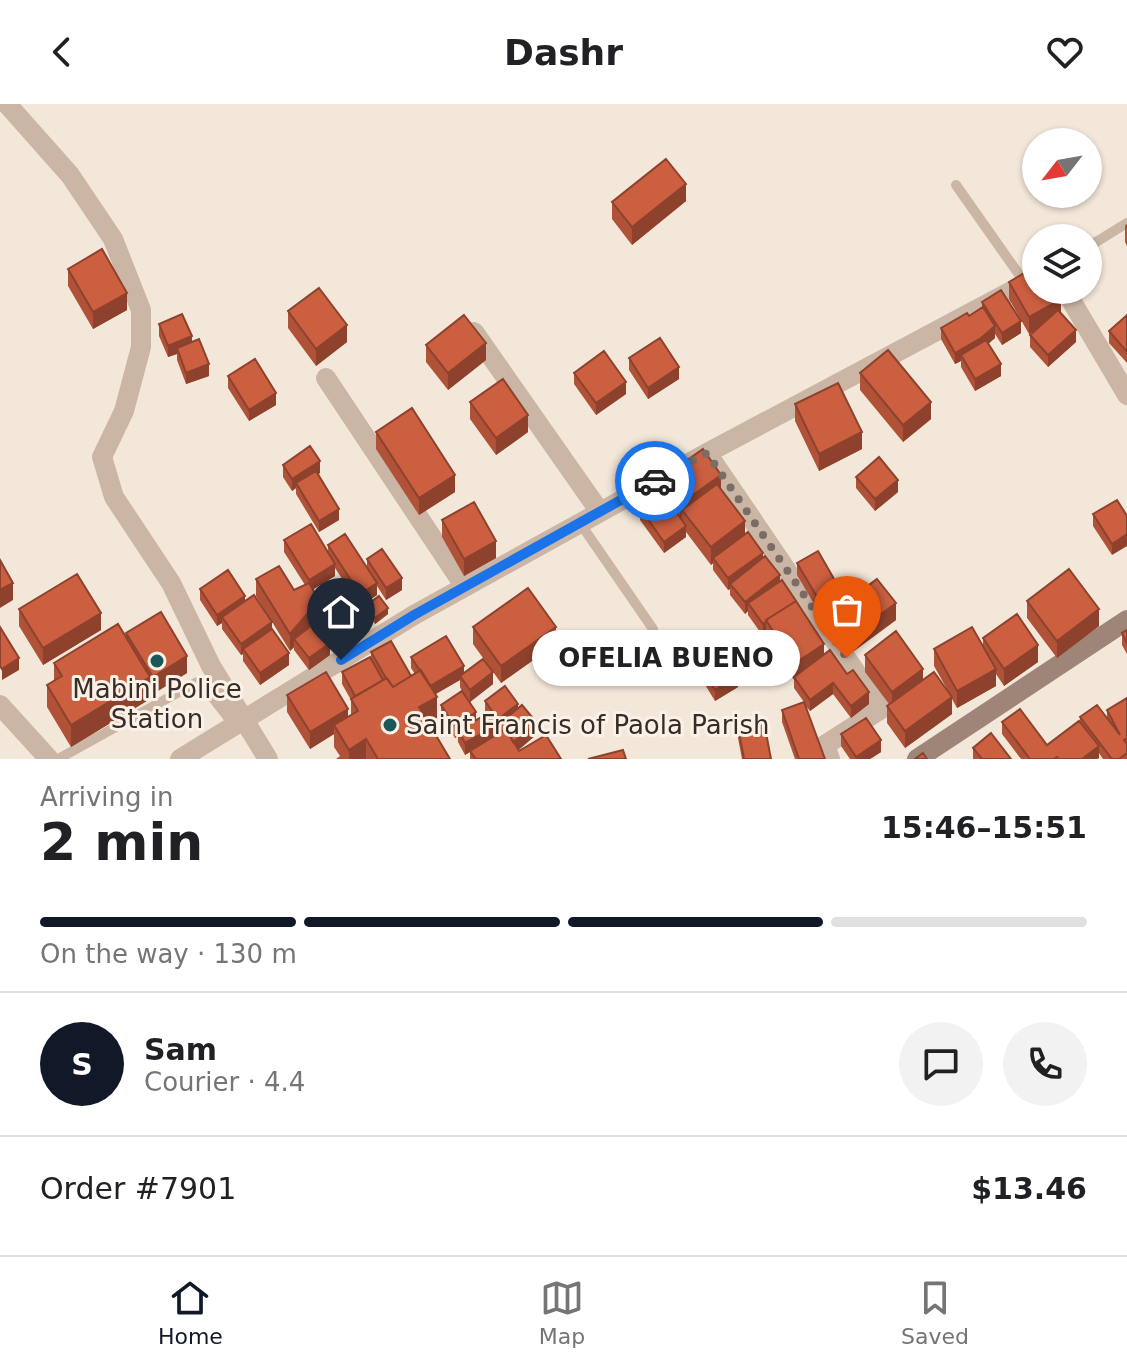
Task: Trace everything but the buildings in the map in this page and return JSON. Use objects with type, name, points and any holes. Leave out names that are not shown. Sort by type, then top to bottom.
[{"type":"main road","points":[[920,758],[1127,620]]},
{"type":"street","points":[[7,104],[70,175],[113,239],[141,310],[141,347],[124,411],[102,457],[114,497],[171,583],[239,723],[268,759]]},
{"type":"street","points":[[180,759],[414,615],[707,453],[1022,285]]},
{"type":"street","points":[[1073,304],[1127,395]]},
{"type":"street","points":[[474,332],[600,512]]},
{"type":"street","points":[[326,378],[465,587]]},
{"type":"street","points":[[707,453],[881,709],[825,745],[830,759]]},
{"type":"street","points":[[0,705],[49,759]]},
{"type":"lane","points":[[956,185],[1022,269]]},
{"type":"lane","points":[[1102,238],[1127,223]]},
{"type":"lane","points":[[580,523],[653,629]]},
{"type":"lane","points":[[58,759],[197,682],[239,723]]},
{"type":"way so far","points":[[655,481],[707,453],[847,658]]},
{"type":"place","name":"OFELIA BUENO","points":[[847,658]]},
{"type":"place","name":"Mabini Police Station","points":[[157,661]]},
{"type":"place","name":"Saint Francis of Paola Parish","points":[[390,725]]},
{"type":"route","points":[[341,660],[414,615],[655,481]]}]
